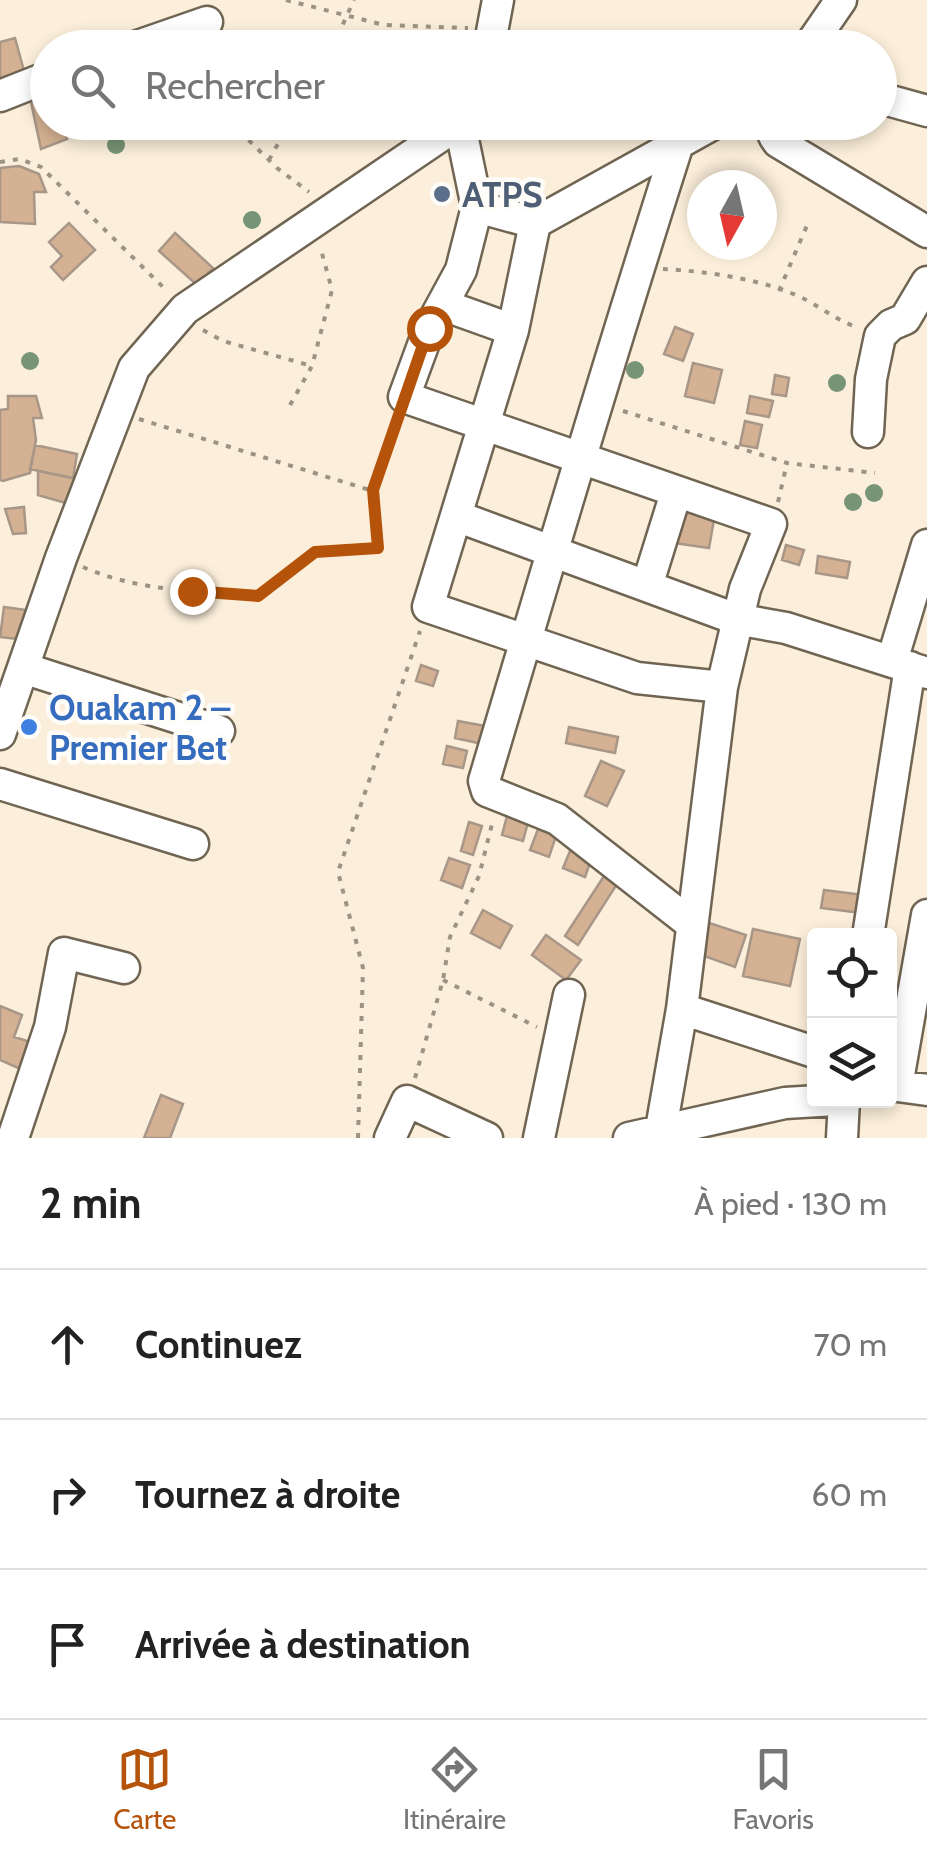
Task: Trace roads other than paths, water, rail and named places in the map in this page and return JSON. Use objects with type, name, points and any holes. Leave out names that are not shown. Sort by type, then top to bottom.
[{"type":"street","points":[[820,30],[841,0]]},
{"type":"street","points":[[183,30],[206,22]]},
{"type":"street","points":[[0,96],[30,84]]},
{"type":"street","points":[[897,103],[927,111]]},
{"type":"street","points":[[0,734],[61,558],[134,368],[185,309],[436,140]]},
{"type":"street","points":[[463,140],[478,208],[460,270],[429,328],[404,397],[771,524],[736,619],[722,687],[682,1010],[661,1129]]},
{"type":"street","points":[[478,208],[535,222],[686,140]]},
{"type":"street","points":[[777,140],[927,232]]},
{"type":"street","points":[[676,146],[484,781],[487,790],[557,819],[690,924]]},
{"type":"street","points":[[535,222],[513,330],[428,607],[636,678],[722,687]]},
{"type":"street","points":[[868,432],[871,379],[927,282]]},
{"type":"street","points":[[443,305],[513,330]]},
{"type":"street","points":[[647,586],[676,493]]},
{"type":"street","points":[[456,516],[736,619],[786,628],[910,667]]},
{"type":"street","points":[[869,928],[927,546]]},
{"type":"street","points":[[23,668],[219,731]]},
{"type":"street","points":[[0,784],[193,844]]},
{"type":"street","points":[[904,1087],[927,915]]},
{"type":"street","points":[[13,1138],[50,1027],[64,953],[124,968]]},
{"type":"street","points":[[539,1138],[562,1040],[568,995]]},
{"type":"street","points":[[682,1010],[807,1050]]},
{"type":"street","points":[[390,1138],[407,1101],[487,1138]]},
{"type":"street","points":[[630,1138],[661,1129],[710,1128],[785,1103],[807,1102]]},
{"type":"street","points":[[842,1138],[844,1108]]},
{"type":"place","name":"ATPS","points":[[442,194]]},
{"type":"place","name":"Ouakam 2 – Premier Bet","points":[[29,727]]}]
